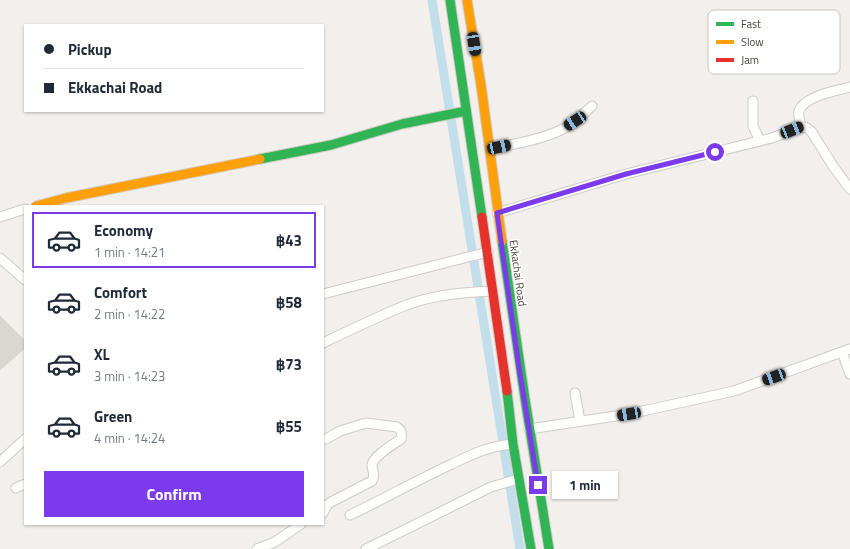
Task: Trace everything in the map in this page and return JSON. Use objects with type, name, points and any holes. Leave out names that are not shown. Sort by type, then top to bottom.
[{"type":"main road","points":[[450,0],[462,111],[488,252],[492,291],[503,357],[513,444],[531,549]]},
{"type":"main road","name":"Ekkachai Road","points":[[467,0],[481,85],[497,213],[529,429],[549,549]]},
{"type":"main road","points":[[40,205],[66,198],[331,145],[402,124],[462,111]]},
{"type":"street","points":[[801,127],[798,112],[802,104],[818,97],[850,87]]},
{"type":"street","points":[[753,101],[753,126],[760,141]]},
{"type":"street","points":[[490,149],[548,135],[563,129],[592,106]]},
{"type":"street","points":[[497,213],[626,174],[772,138],[801,127],[807,128],[811,131],[833,166],[850,189]]},
{"type":"street","points":[[0,217],[24,209]]},
{"type":"street","points":[[324,294],[488,252]]},
{"type":"street","points":[[0,258],[24,279]]},
{"type":"street","points":[[324,343],[405,306],[421,301],[470,292],[492,291]]},
{"type":"street","points":[[529,429],[629,414],[734,391],[846,351],[850,374]]},
{"type":"street","points":[[575,393],[580,421]]},
{"type":"street","points":[[324,511],[327,505],[331,502],[372,481],[374,475],[372,466],[375,459],[402,439],[402,435],[401,429],[397,427],[366,423],[340,431],[326,439]]},
{"type":"street","points":[[0,462],[24,440]]},
{"type":"street","points":[[350,516],[423,477],[485,449],[513,444]]},
{"type":"street","points":[[366,549],[491,487],[518,478]]},
{"type":"street","points":[[16,488],[24,484]]},
{"type":"street","points":[[257,549],[275,542],[300,525]]},
{"type":"building","points":[[0,316],[24,340],[24,349],[0,370]]},
{"type":"waterway","points":[[432,0],[520,549]]},
{"type":"traffic: fast","points":[[450,0],[482,217]]},
{"type":"traffic: fast","points":[[260,159],[331,145],[402,124],[466,111]]},
{"type":"traffic: fast","points":[[502,241],[549,549]]},
{"type":"traffic: fast","points":[[507,391],[513,444],[531,549]]},
{"type":"traffic: slow","points":[[467,0],[481,85],[502,241]]},
{"type":"traffic: slow","points":[[40,205],[66,198],[260,159]]},
{"type":"traffic: jam","points":[[482,217],[507,391]]},
{"type":"route","points":[[538,485],[497,213],[626,174],[715,152]]}]
